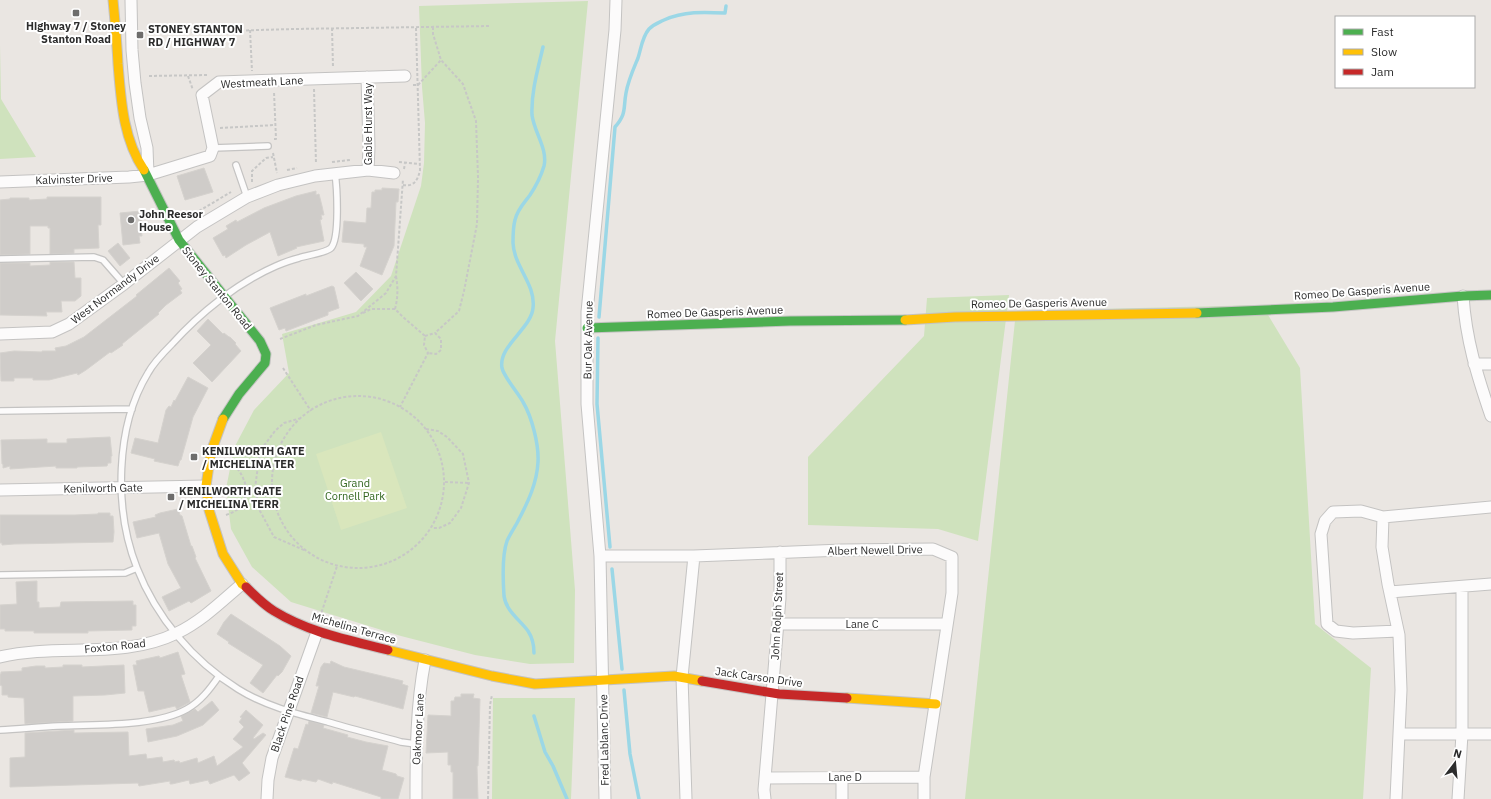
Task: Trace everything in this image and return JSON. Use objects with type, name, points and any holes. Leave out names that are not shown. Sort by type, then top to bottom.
[{"type":"street","name":"Stoney Stanton Road","points":[[113,0],[120,90],[125,122],[133,150],[148,175],[179,240],[260,341],[266,351],[266,356]]},
{"type":"street","name":"Stoney Stanton Road","points":[[130,0],[133,69],[140,118],[147,148],[148,175]]},
{"type":"street","name":"Bur Oak Avenue","points":[[603,680],[600,556],[587,404],[587,312],[614,37],[616,0]]},
{"type":"street","name":"Westmeath Lane","points":[[213,148],[202,95],[218,82],[367,77],[408,80]]},
{"type":"street","name":"Gable Hurst Way","points":[[367,77],[369,147],[368,170]]},
{"type":"street","points":[[148,175],[210,156],[213,148]]},
{"type":"street","name":"West Normandy Drive","points":[[0,334],[52,332],[69,324],[124,284],[179,240],[247,196],[278,185],[315,176],[368,170],[394,173]]},
{"type":"street","name":"Kalvinster Drive","points":[[0,182],[148,175]]},
{"type":"street","name":"Romeo De Gasperis Avenue","points":[[587,328],[790,321],[1221,313],[1333,307],[1491,295]]},
{"type":"street","points":[[1462,296],[1465,321],[1474,364],[1491,416]]},
{"type":"street","name":"Michelina Terrace","points":[[266,356],[266,362],[263,367],[239,394],[223,419],[211,452],[206,486],[211,521],[223,554],[242,584],[253,595],[274,611],[317,632],[424,660],[492,676],[535,684],[603,680]]},
{"type":"street","points":[[1474,364],[1491,364]]},
{"type":"street","name":"Kenilworth Gate","points":[[0,490],[206,486]]},
{"type":"street","points":[[1398,631],[1353,633],[1336,631],[1327,624],[1321,534],[1325,521],[1333,512],[1361,511],[1383,517],[1491,507]]},
{"type":"street","points":[[1383,517],[1382,547],[1398,631],[1401,690],[1396,799]]},
{"type":"street","name":"Albert Newell Drive","points":[[600,556],[694,556],[842,550],[933,550],[952,557],[952,593],[924,777],[924,799]]},
{"type":"street","name":"John Rolph Street","points":[[765,799],[765,778],[780,598],[780,552]]},
{"type":"street","points":[[686,799],[682,677],[694,556]]},
{"type":"street","name":"Foxton Road","points":[[0,657],[18,653],[143,645],[176,634],[210,612],[242,584]]},
{"type":"street","points":[[1390,592],[1491,584]]},
{"type":"street","points":[[1458,799],[1462,734],[1462,587]]},
{"type":"street","name":"Lane C","points":[[778,624],[947,624]]},
{"type":"street","name":"Black Pine Road","points":[[267,799],[270,768],[288,711],[317,632]]},
{"type":"street","name":"Foxton Road","points":[[0,649],[18,653]]},
{"type":"street","name":"Oakmoor Lane","points":[[416,799],[416,744],[424,660]]},
{"type":"street","name":"Jack Carson Drive","points":[[603,680],[674,676],[772,693],[936,704]]},
{"type":"street","name":"Fred Lablanc Drive","points":[[603,680],[605,799]]},
{"type":"street","points":[[1399,734],[1491,734]]},
{"type":"street","name":"Lane D","points":[[765,778],[924,777]]},
{"type":"street","points":[[842,778],[842,799]]},
{"type":"lane","points":[[213,148],[271,146]]},
{"type":"lane","points":[[236,164],[247,196]]},
{"type":"lane","points":[[335,173],[337,197],[335,239],[332,248],[274,267],[242,285],[225,297],[195,321],[171,344],[155,363],[142,384],[132,409],[123,451],[122,488],[124,521],[136,568],[154,603],[166,622],[195,656],[219,676],[239,690],[288,711],[401,742],[416,744]]},
{"type":"lane","points":[[0,259],[94,257],[103,260],[124,284]]},
{"type":"lane","points":[[0,411],[132,409]]},
{"type":"lane","points":[[0,575],[125,573],[136,568]]},
{"type":"lane","points":[[0,730],[143,722],[168,716],[186,710],[195,704],[208,692],[219,676]]},
{"type":"path","points":[[147,29],[156,33],[332,28],[491,26]]},
{"type":"path","points":[[425,336],[435,333],[459,311],[477,224],[478,176],[476,121],[463,84],[441,60],[433,27]]},
{"type":"path","points":[[332,28],[334,72]]},
{"type":"path","points":[[395,309],[397,302],[396,276],[403,185],[413,184],[417,180],[420,170],[416,28]]},
{"type":"path","points":[[250,30],[252,74]]},
{"type":"path","points":[[418,85],[441,60]]},
{"type":"path","points":[[149,76],[211,75]]},
{"type":"path","points":[[188,76],[193,92]]},
{"type":"path","points":[[408,80],[418,85]]},
{"type":"path","points":[[271,146],[273,139],[276,139],[274,86]]},
{"type":"path","points":[[314,86],[316,164]]},
{"type":"path","points":[[217,128],[275,126]]},
{"type":"path","points":[[273,151],[277,173]]},
{"type":"path","points":[[252,182],[252,171],[266,158],[273,157]]},
{"type":"path","points":[[358,316],[386,293],[396,276]]},
{"type":"path","points":[[280,339],[316,325],[358,316],[371,309],[395,309],[425,336]]},
{"type":"path","points":[[428,353],[436,354],[441,350],[441,339],[435,333]]},
{"type":"path","points":[[425,336],[424,345],[428,353]]},
{"type":"path","points":[[400,407],[428,353]]},
{"type":"path","points":[[283,368],[311,411]]},
{"type":"path","points":[[302,418],[284,423],[275,431],[260,451],[255,488],[260,511],[274,536],[322,560],[337,566],[364,568],[391,562],[414,548],[432,528],[442,505],[445,482],[440,454],[426,430],[414,417],[400,407],[378,399],[355,397],[332,401],[311,411],[289,432],[279,448],[274,467],[272,486],[278,512],[290,535],[309,553]]},
{"type":"path","points":[[426,430],[438,431],[443,434],[462,454],[469,483],[461,508],[450,523],[439,528],[432,528]]},
{"type":"path","points":[[225,460],[236,466],[242,475],[247,489],[243,504],[237,511],[226,515]]},
{"type":"path","points":[[445,482],[469,483]]},
{"type":"path","points":[[247,489],[272,486]]},
{"type":"path","points":[[320,616],[337,566]]},
{"type":"path","points":[[488,799],[490,705],[492,695]]},
{"type":"green space","name":"Grand Cornell Park","points":[[588,1],[555,341],[575,590],[574,663],[530,664],[475,655],[401,636],[291,602],[252,567],[231,529],[226,489],[234,448],[254,410],[289,373],[282,334],[356,312],[391,276],[421,186],[424,163],[425,123],[419,6]]},
{"type":"green space","points":[[0,45],[1,99],[36,157],[0,159]]},
{"type":"green space","points":[[1009,295],[978,541],[938,529],[808,525],[808,457],[924,336],[927,298]]},
{"type":"green space","points":[[1262,305],[1300,368],[1315,624],[1371,668],[1363,799],[965,799],[1016,311]]},
{"type":"green space","points":[[381,432],[407,508],[341,530],[316,454]]},
{"type":"green space","points":[[493,698],[575,698],[571,799],[492,799]]},
{"type":"building","points":[[204,168],[213,192],[185,200],[177,176]]},
{"type":"building","points":[[382,188],[399,189],[398,202],[396,202],[394,246],[382,275],[360,266],[367,247],[364,247],[364,244],[342,242],[344,221],[366,223],[367,208],[371,208],[372,192],[375,192],[375,190],[382,190]]},
{"type":"building","points":[[316,191],[316,195],[319,194],[324,215],[321,215],[322,219],[320,220],[324,241],[296,247],[297,248],[278,256],[270,232],[226,258],[225,255],[223,256],[213,238],[228,229],[226,226],[264,208],[296,196]]},
{"type":"building","points":[[47,197],[101,197],[101,225],[98,225],[99,248],[74,249],[74,253],[50,254],[50,228],[48,228],[48,226],[30,226],[30,254],[0,255],[0,200],[10,198],[29,198],[29,200],[47,199]]},
{"type":"building","name":"John Reesor House","points":[[141,211],[142,236],[139,236],[140,243],[123,245],[120,213]]},
{"type":"building","points":[[118,243],[130,258],[120,266],[108,251]]},
{"type":"building","points":[[50,262],[74,262],[75,278],[81,278],[81,296],[75,301],[61,301],[62,312],[46,312],[47,316],[0,315],[0,263],[30,263],[30,266],[50,265]]},
{"type":"building","points":[[169,268],[180,281],[178,283],[182,289],[180,290],[182,293],[166,305],[158,313],[159,314],[122,344],[123,345],[111,353],[110,352],[86,370],[78,375],[77,373],[49,380],[14,378],[14,381],[1,381],[0,353],[14,351],[56,351],[55,348],[66,346],[84,337],[137,296],[136,295]]},
{"type":"building","points":[[356,272],[373,289],[361,301],[344,283]]},
{"type":"building","points":[[332,286],[334,287],[339,308],[328,312],[328,315],[286,331],[285,328],[279,330],[270,308]]},
{"type":"building","points":[[208,319],[223,334],[224,333],[230,337],[241,351],[212,382],[193,363],[211,345],[197,331]]},
{"type":"building","points":[[188,377],[208,388],[193,417],[178,466],[154,461],[155,459],[131,453],[135,438],[158,443],[166,410],[169,406],[171,407],[174,400],[175,401]]},
{"type":"building","points":[[110,437],[112,456],[111,463],[108,463],[107,466],[56,468],[56,466],[10,469],[10,466],[3,468],[1,440],[47,439],[47,443],[67,443],[67,439]]},
{"type":"building","points":[[178,509],[180,515],[182,516],[196,557],[195,558],[211,591],[191,603],[189,601],[169,611],[162,597],[181,588],[168,564],[159,533],[137,538],[133,522],[156,517],[155,515],[160,513]]},
{"type":"building","points":[[110,513],[110,516],[113,516],[113,542],[2,545],[2,543],[0,543],[0,515],[75,515]]},
{"type":"building","points":[[37,581],[37,602],[39,602],[39,608],[60,607],[61,602],[133,601],[133,605],[136,605],[136,626],[132,626],[132,630],[88,631],[88,633],[34,633],[34,631],[5,631],[5,629],[0,629],[0,605],[17,604],[16,582]]},
{"type":"building","points":[[231,614],[280,646],[291,656],[282,672],[278,676],[277,675],[263,693],[250,683],[263,665],[228,643],[229,642],[217,634]]},
{"type":"building","points":[[178,652],[185,674],[181,675],[190,702],[177,709],[175,706],[149,712],[144,691],[138,691],[133,665],[137,665],[136,661],[159,656],[160,658]]},
{"type":"building","points":[[331,661],[344,667],[403,681],[402,684],[408,686],[403,709],[355,696],[333,692],[327,717],[311,713],[319,686],[316,686],[321,667],[324,663],[330,664]]},
{"type":"building","points":[[63,665],[82,665],[82,667],[124,665],[125,693],[73,696],[73,721],[25,724],[24,698],[2,695],[2,686],[0,685],[1,672],[22,671],[22,668],[36,666],[45,666],[45,668],[63,667]]},
{"type":"building","points":[[461,694],[474,694],[473,698],[480,699],[477,766],[478,799],[453,799],[453,772],[451,772],[451,765],[448,765],[448,752],[426,753],[428,715],[451,716],[451,701],[454,701],[455,697],[461,697]]},
{"type":"building","points":[[212,701],[219,710],[203,725],[177,736],[148,742],[146,729],[173,725],[183,721],[181,716],[195,709],[198,712]]},
{"type":"building","points":[[246,710],[263,725],[253,738],[254,739],[263,733],[266,735],[242,763],[250,773],[239,781],[234,775],[210,784],[208,780],[190,784],[189,780],[172,784],[170,784],[170,781],[139,786],[138,783],[10,787],[10,758],[25,757],[25,733],[74,730],[74,733],[128,732],[129,756],[146,754],[147,759],[162,757],[163,762],[174,760],[175,762],[179,761],[180,763],[197,758],[198,763],[214,756],[217,766],[243,747],[233,739],[244,727],[239,722],[242,718],[240,717]]},
{"type":"building","points":[[309,721],[324,725],[323,728],[348,735],[347,737],[388,746],[382,770],[404,778],[398,799],[381,799],[381,797],[333,782],[332,784],[318,779],[316,782],[302,779],[301,781],[285,777],[294,748],[298,749],[306,724],[308,725]]},
{"type":"waterway","points":[[599,317],[615,127],[624,111],[628,84],[638,58],[643,39],[649,29],[664,20],[679,15],[702,12],[725,13],[726,6]]},
{"type":"waterway","points":[[534,653],[534,647],[529,633],[510,611],[505,601],[503,568],[504,553],[507,541],[525,507],[534,485],[538,455],[534,431],[529,415],[523,402],[503,372],[502,360],[505,352],[527,323],[533,308],[531,291],[514,252],[513,234],[517,213],[530,195],[540,177],[545,160],[532,115],[534,89],[543,47]]},
{"type":"waterway","points":[[598,338],[597,404],[610,547]]},
{"type":"waterway","points":[[612,569],[622,669]]},
{"type":"waterway","points":[[624,690],[630,754],[639,799]]},
{"type":"waterway","points":[[534,716],[545,752],[553,766],[567,799]]},
{"type":"traffic: fast","points":[[144,170],[179,240],[260,341],[266,354],[265,363],[239,394],[223,419]]},
{"type":"traffic: fast","points":[[1197,313],[1333,307],[1491,295]]},
{"type":"traffic: fast","points":[[587,328],[790,321],[905,320]]},
{"type":"traffic: slow","points":[[113,0],[120,91],[124,119],[127,132],[137,158],[144,170]]},
{"type":"traffic: slow","points":[[905,320],[955,317],[1197,313]]},
{"type":"traffic: slow","points":[[223,419],[211,452],[206,486],[209,510],[223,554],[242,584],[246,587]]},
{"type":"traffic: slow","points":[[388,650],[492,676],[535,684],[674,676],[702,681]]},
{"type":"traffic: slow","points":[[847,698],[936,704]]},
{"type":"traffic: jam","points":[[246,587],[270,609],[288,619],[330,635],[388,650]]},
{"type":"traffic: jam","points":[[702,681],[779,694],[847,698]]},
{"type":"place","name":"Highway 7 / Stoney Stanton Road","points":[[76,13]]},
{"type":"place","name":"STONEY STANTON RD / HIGHWAY 7","points":[[140,35]]},
{"type":"place","name":"John Reesor House","points":[[131,220]]},
{"type":"place","name":"KENILWORTH GATE / MICHELINA TER","points":[[194,457]]},
{"type":"place","name":"KENILWORTH GATE / MICHELINA TERR","points":[[171,497]]}]
